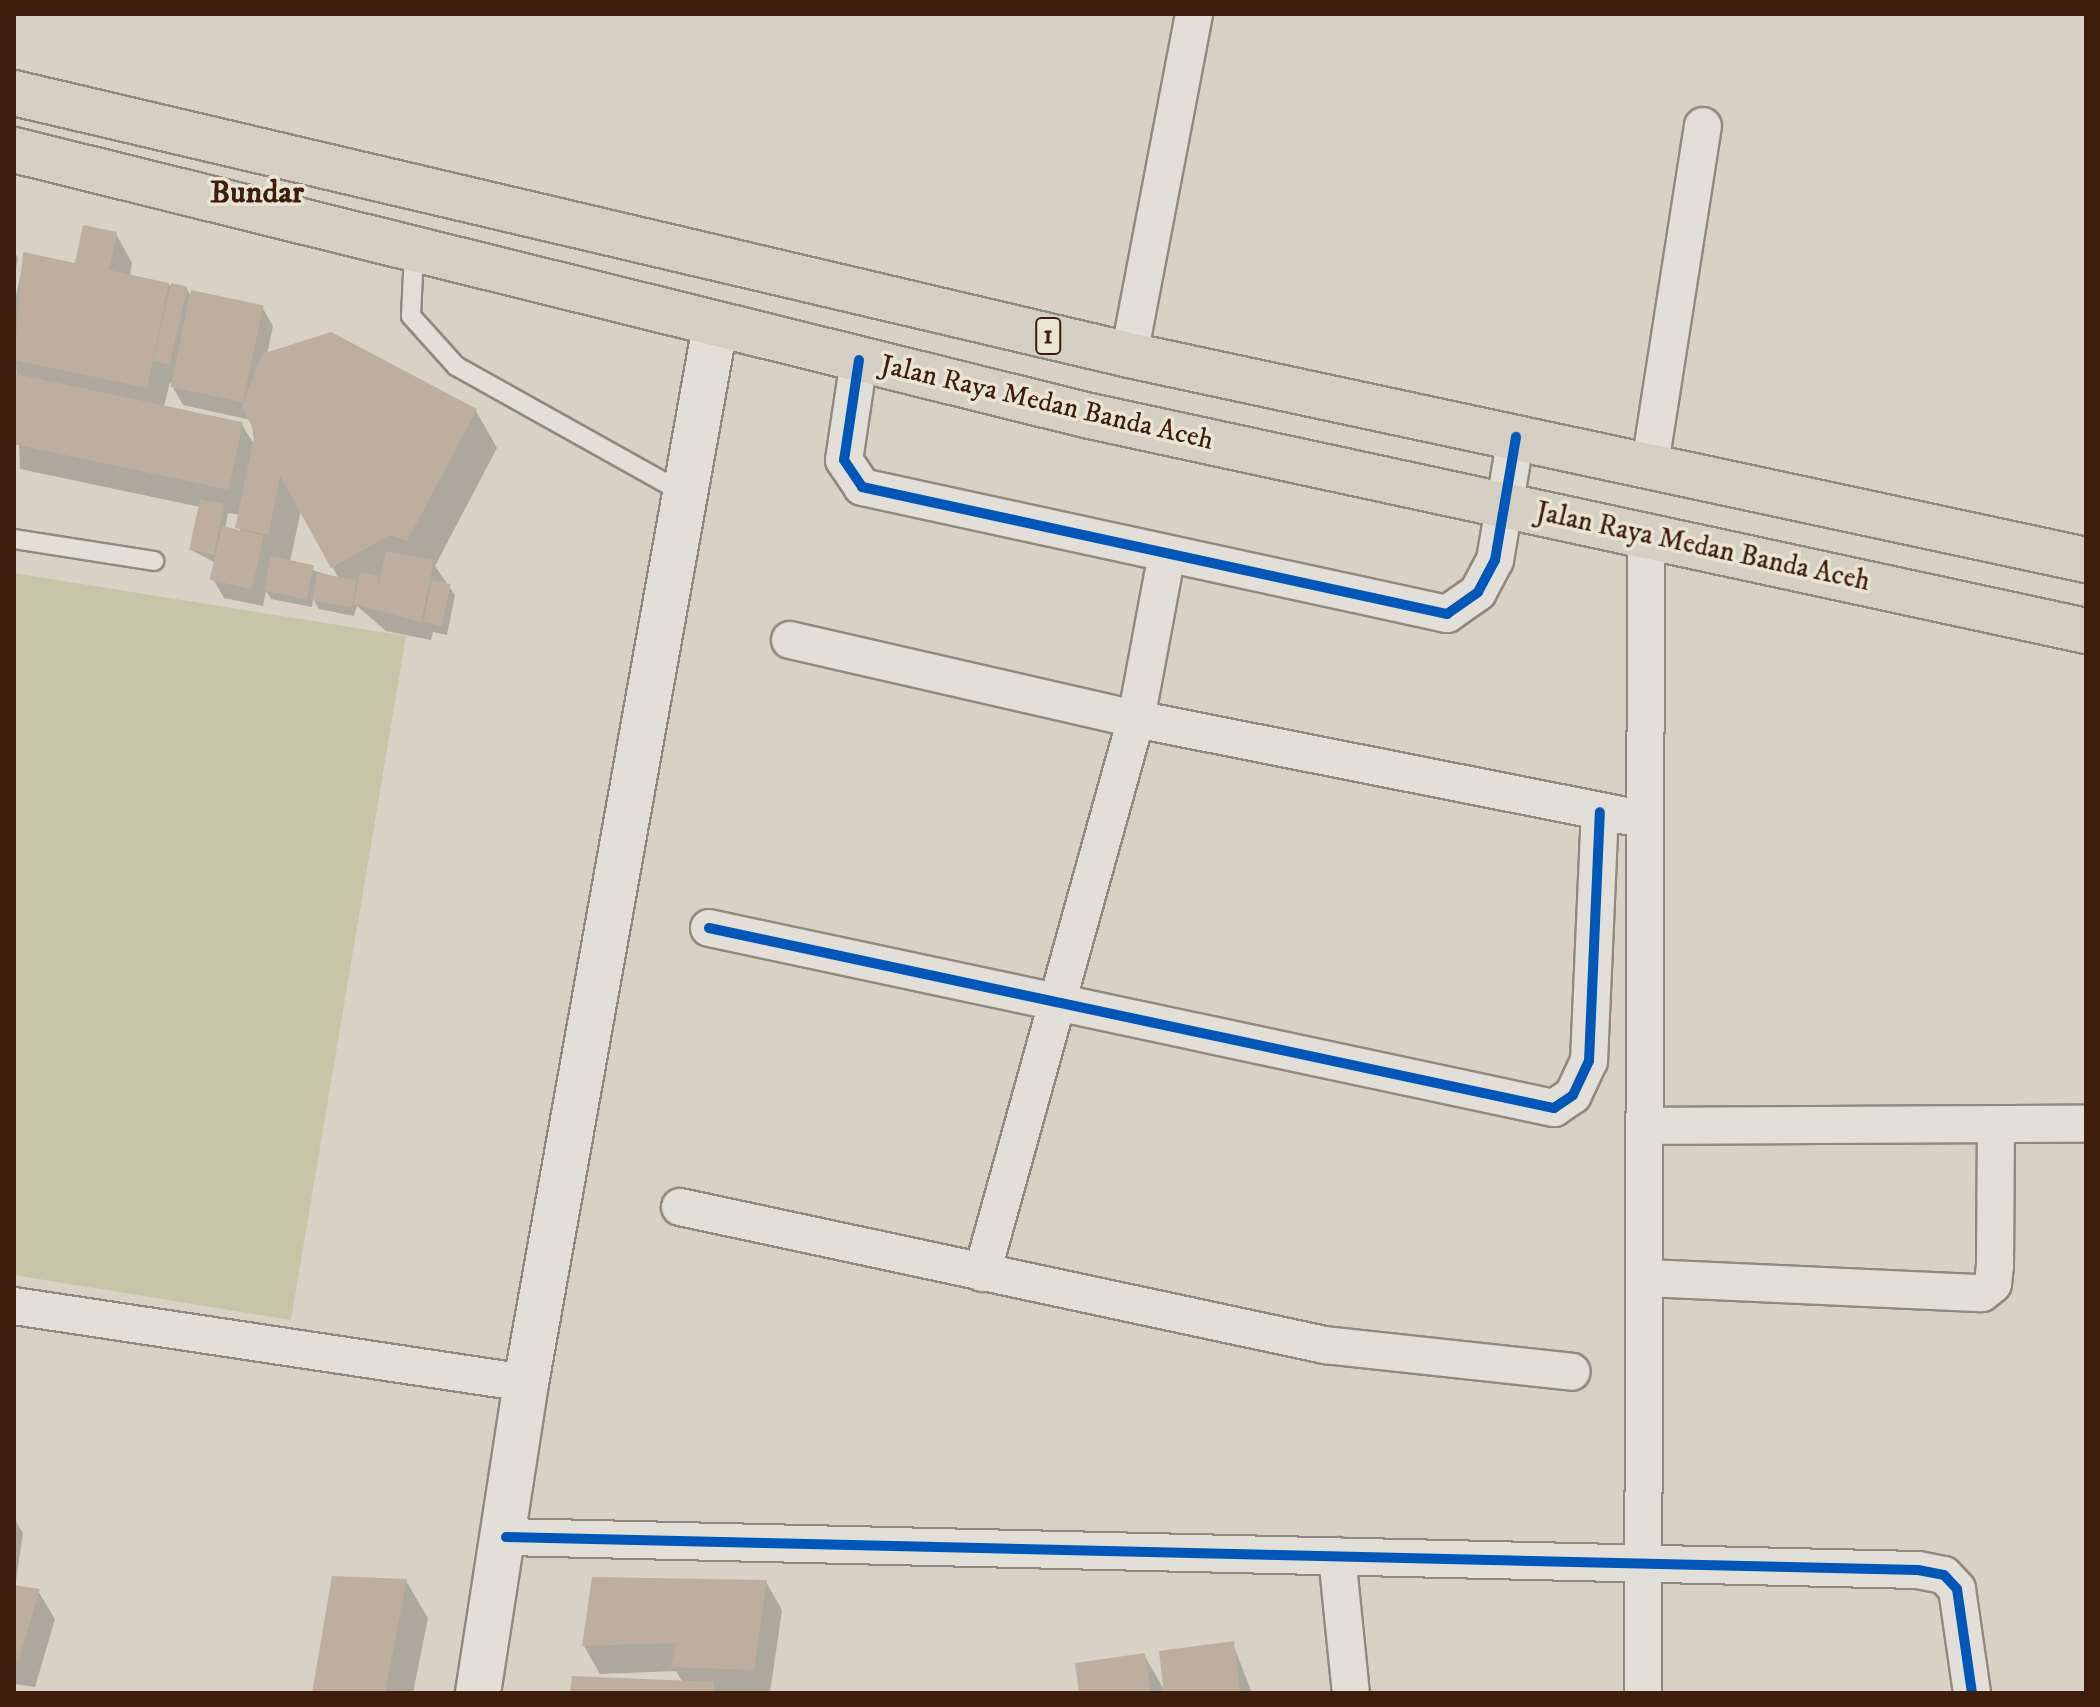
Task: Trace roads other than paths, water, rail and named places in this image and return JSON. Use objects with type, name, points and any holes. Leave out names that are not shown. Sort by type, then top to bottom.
[{"type":"highway","name":"1","points":[[14,93],[428,194],[1129,355],[1650,464],[2086,560]]},
{"type":"highway","name":"Jalan Raya Medan Banda Aceh","points":[[14,150],[414,252],[859,360],[2086,631]]},
{"type":"highway","points":[[414,252],[428,194]]},
{"type":"main road","points":[[478,1693],[506,1537],[526,1383],[715,326]]},
{"type":"street","points":[[1129,355],[1194,14]]},
{"type":"street","points":[[1650,464],[1703,126]]},
{"type":"street","points":[[859,360],[844,460],[862,487],[1166,558],[1447,614],[1488,577],[1506,504],[1516,437]]},
{"type":"street","points":[[1643,1693],[1647,1278],[1646,534]]},
{"type":"street","points":[[982,1273],[1064,1002],[1136,719],[1166,558]]},
{"type":"street","points":[[790,640],[1136,719],[1646,821]]},
{"type":"street","points":[[709,928],[1554,1108],[1573,1095],[1589,1061],[1600,812]]},
{"type":"street","points":[[1646,1126],[2086,1124]]},
{"type":"street","points":[[1647,1278],[1988,1291],[1995,1266],[1996,1125]]},
{"type":"street","points":[[680,1207],[1325,1345],[1572,1372]]},
{"type":"street","points":[[14,1306],[526,1383]]},
{"type":"street","points":[[506,1537],[1643,1563],[1944,1575],[1962,1609],[1972,1693]]},
{"type":"street","points":[[1337,1556],[1351,1693]]},
{"type":"lane","points":[[414,252],[411,316],[456,366],[685,494]]},
{"type":"lane","points":[[14,539],[154,561]]},
{"type":"district","name":"Bundar","points":[[257,193]]}]
